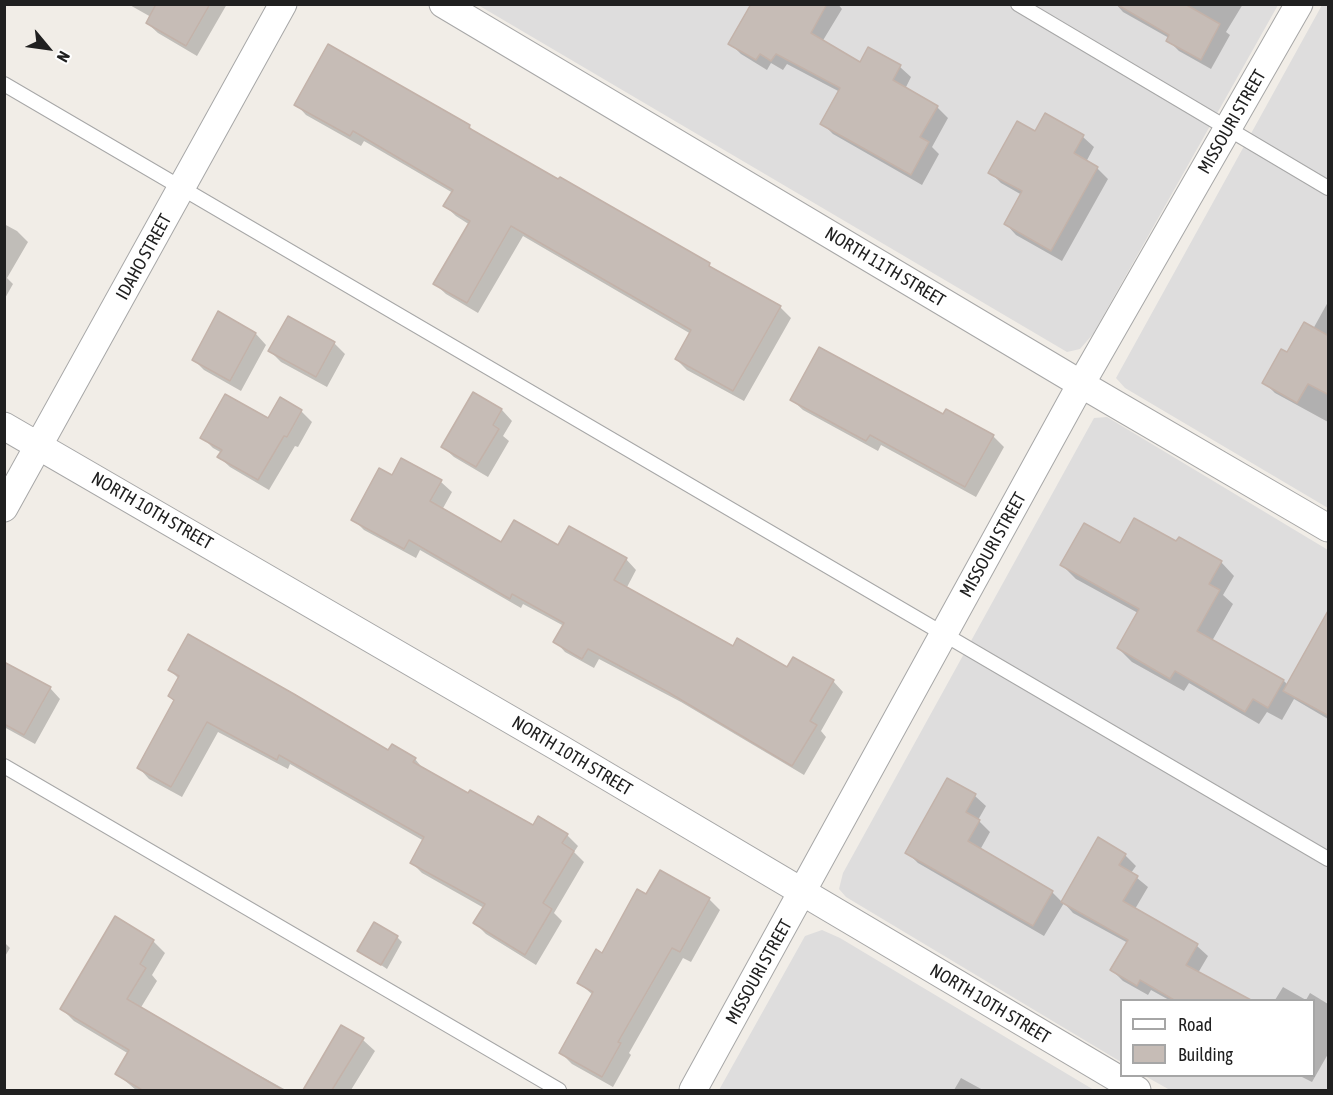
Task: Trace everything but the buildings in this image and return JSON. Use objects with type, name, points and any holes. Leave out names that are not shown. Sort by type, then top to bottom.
[{"type":"street","name":"IDAHO STREET","points":[[4,508],[283,4]]},
{"type":"street","name":"NORTH 11TH STREET","points":[[443,4],[1081,384],[1329,528]]},
{"type":"street","name":"MISSOURI STREET","points":[[693,1090],[1081,384],[1299,4]]},
{"type":"street","name":"NORTH 10TH STREET","points":[[4,426],[550,743],[1137,1090]]},
{"type":"lane","points":[[1018,4],[1329,188]]},
{"type":"lane","points":[[4,84],[1329,859]]},
{"type":"lane","points":[[4,766],[559,1090]]},
{"type":"shaded area","points":[[478,5],[1278,5],[1093,334],[1080,349],[1067,352]]},
{"type":"shaded area","points":[[1322,5],[1328,5],[1328,508],[1125,388],[1116,378]]},
{"type":"shaded area","points":[[1107,417],[1328,550],[1328,1090],[1170,1090],[1147,1077],[1315,1077],[1315,999],[1120,999],[1120,1061],[846,897],[839,889],[843,873],[1094,418]]},
{"type":"shaded area","points":[[822,930],[840,938],[1094,1090],[719,1090],[805,936]]}]
